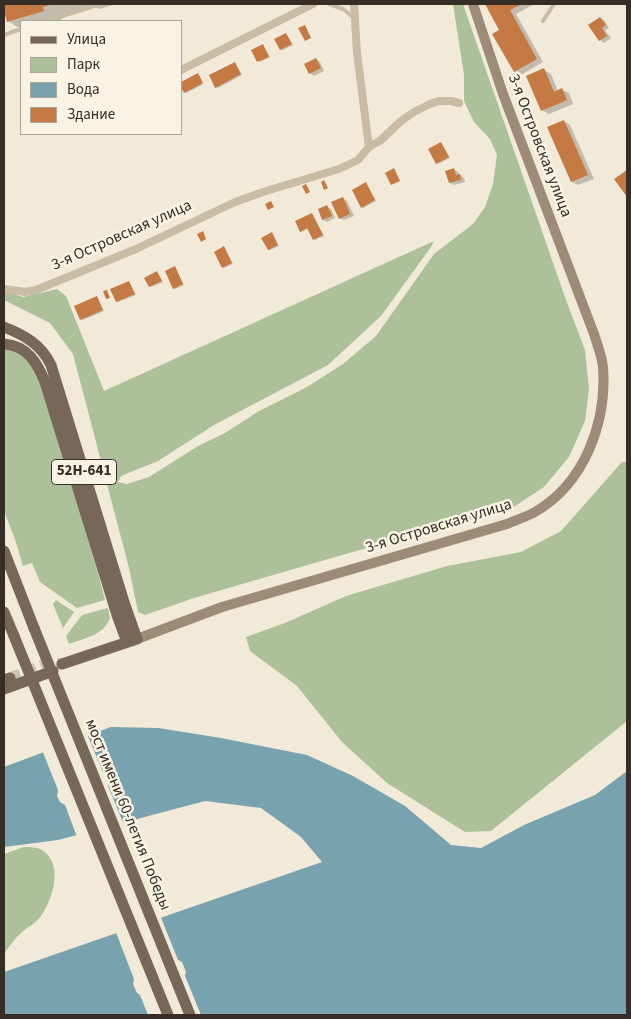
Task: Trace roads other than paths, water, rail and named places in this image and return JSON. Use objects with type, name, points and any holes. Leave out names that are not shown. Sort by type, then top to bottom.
[{"type":"main road","name":"3-я Островская улица","points":[[132,640],[222,607],[507,524],[535,511],[557,495],[574,477],[587,455],[601,416],[604,392],[603,365],[594,334],[503,94],[473,4]]},
{"type":"main road","name":"52Н-641","points":[[4,327],[32,341],[41,348],[51,365],[124,602],[132,640]]},
{"type":"main road","name":"52Н-641","points":[[4,344],[22,349],[38,365],[118,615],[132,640]]},
{"type":"main road","name":"мост имени 60-летия Победы","points":[[4,551],[190,1015]]},
{"type":"main road","points":[[4,612],[168,1015]]},
{"type":"main road","points":[[4,689],[132,640]]},
{"type":"street","points":[[182,70],[314,4]]},
{"type":"street","points":[[354,4],[357,53],[369,147]]},
{"type":"street","name":"3-я Островская улица","points":[[6,289],[25,292],[36,290],[136,249],[235,202],[358,160],[369,147],[381,140],[400,121],[414,112],[440,101],[451,101],[459,104]]},
{"type":"lane","points":[[49,20],[102,4]]},
{"type":"lane","points":[[329,4],[343,9],[356,20]]},
{"type":"lane","points":[[542,21],[554,4]]},
{"type":"lane","points":[[4,35],[20,29]]},
{"type":"water","points":[[111,727],[158,728],[307,755],[353,776],[405,806],[451,845],[481,848],[524,825],[595,795],[627,771],[627,1015],[4,1015],[4,972],[322,862],[301,837],[261,808],[205,801],[58,840],[4,847],[4,767]]},
{"type":"tunnel","points":[[10,678],[49,663],[62,664]]}]
